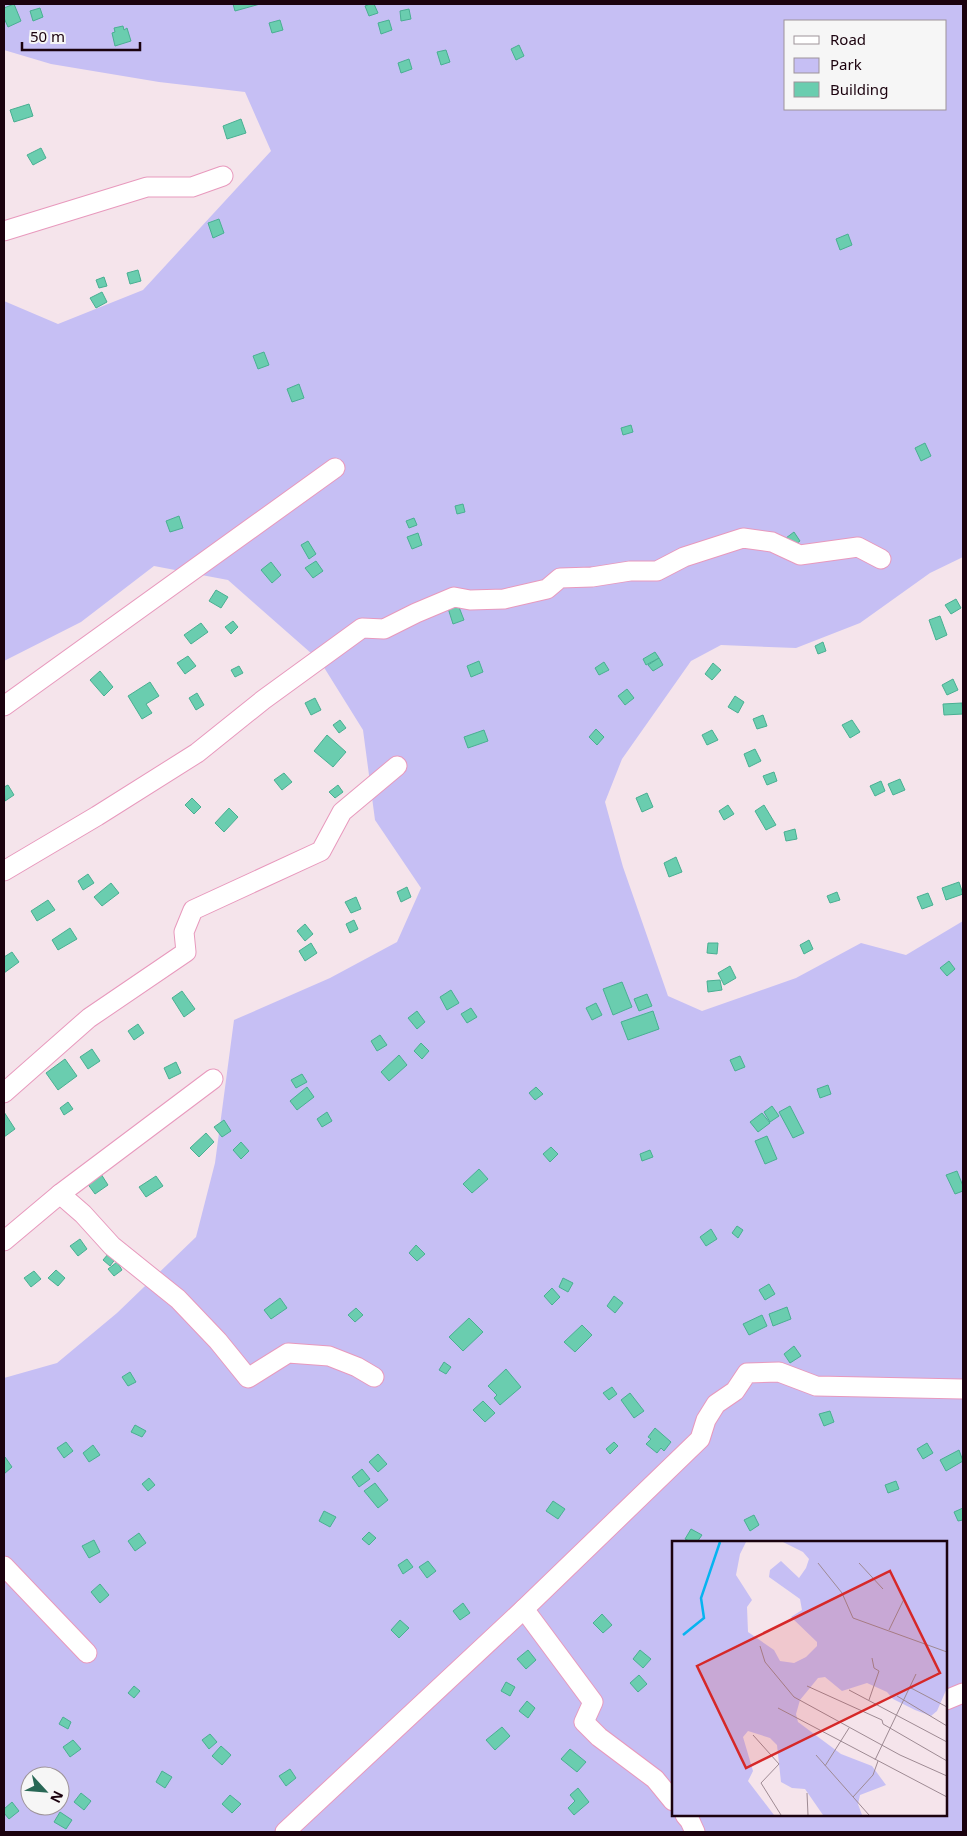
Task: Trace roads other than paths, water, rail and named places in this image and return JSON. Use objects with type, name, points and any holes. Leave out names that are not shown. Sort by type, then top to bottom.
[{"type":"street","points":[[4,231],[147,186],[192,187],[223,176]]},
{"type":"street","points":[[4,706],[335,468]]},
{"type":"street","points":[[4,871],[97,816],[197,753],[263,700],[362,628],[384,629],[416,612],[454,597],[470,600],[504,599],[547,589],[560,578],[592,577],[630,570],[657,571],[684,557],[743,538],[772,542],[800,555],[858,547],[881,559]]},
{"type":"street","points":[[4,1093],[89,1018],[186,952],[184,932],[193,910],[321,851],[342,812],[397,766]]},
{"type":"street","points":[[4,1241],[60,1194],[213,1079]]},
{"type":"street","points":[[60,1194],[83,1214],[112,1246],[178,1299],[218,1341],[248,1378],[288,1353],[329,1356],[357,1367],[374,1377]]},
{"type":"street","points":[[285,1832],[524,1609],[700,1439],[706,1420],[716,1404],[735,1391],[747,1373],[779,1372],[816,1386],[963,1389]]},
{"type":"street","points":[[4,1566],[87,1653]]},
{"type":"street","points":[[524,1609],[593,1702],[584,1722],[598,1737],[655,1780],[672,1800]]},
{"type":"street","points":[[947,1700],[963,1693]]},
{"type":"street","points":[[686,1816],[696,1832]]}]
